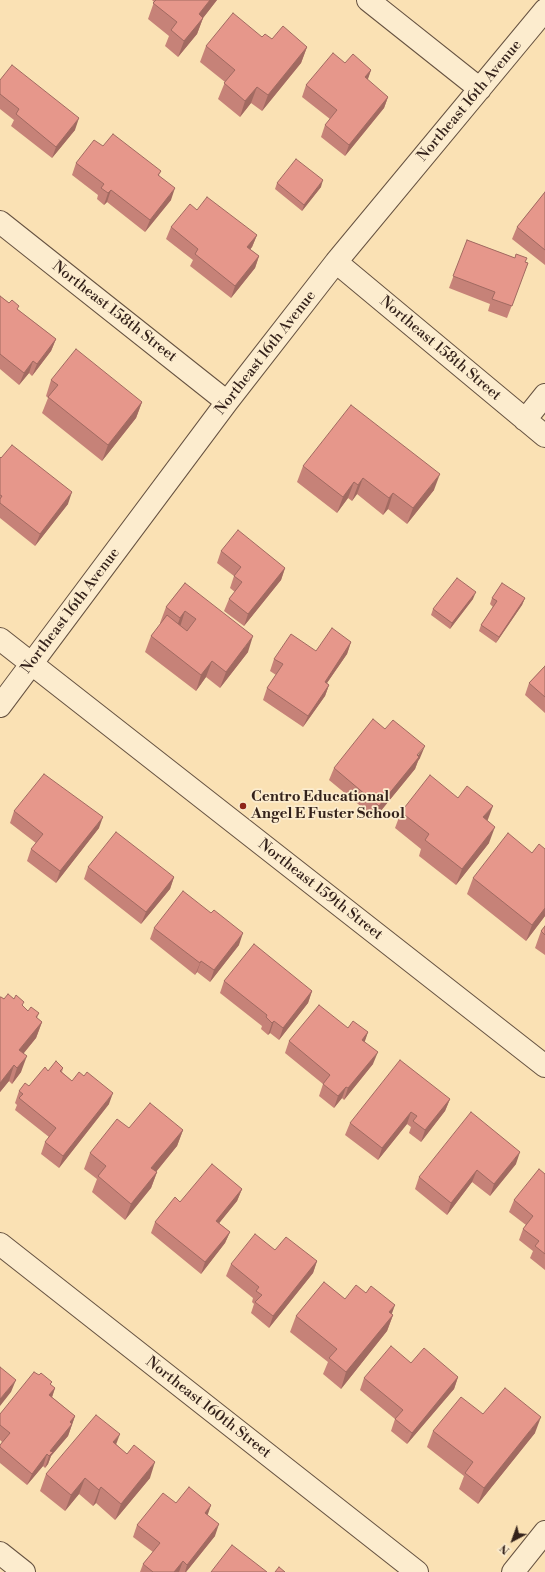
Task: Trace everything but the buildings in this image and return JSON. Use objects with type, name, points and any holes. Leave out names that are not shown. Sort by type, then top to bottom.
[{"type":"street","points":[[368,0],[480,89]]},
{"type":"street","name":"Northeast 16th Avenue","points":[[0,706],[227,402],[336,262],[545,10]]},
{"type":"street","name":"Northeast 158th Street","points":[[0,222],[227,402]]},
{"type":"street","name":"Northeast 158th Street","points":[[336,262],[545,436]]},
{"type":"street","points":[[525,420],[545,395]]},
{"type":"street","name":"Northeast 159th Street","points":[[0,640],[545,1066]]},
{"type":"street","name":"Northeast 160th Street","points":[[0,1244],[417,1572]]},
{"type":"street","points":[[513,1572],[545,1532]]},
{"type":"street","points":[[0,1553],[24,1572]]},
{"type":"place","name":"Centro Educational Angel E Fuster School","points":[[243,806]]}]
